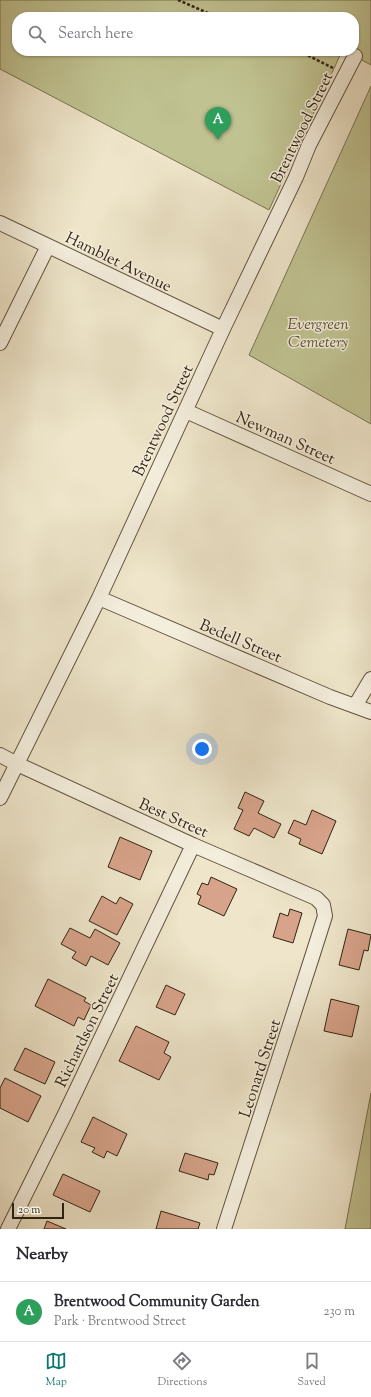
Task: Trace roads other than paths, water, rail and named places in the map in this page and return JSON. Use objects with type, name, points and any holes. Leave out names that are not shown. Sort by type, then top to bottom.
[{"type":"street","name":"Brentwood Street","points":[[0,798],[99,598],[223,329],[296,177],[309,145],[355,56]]},
{"type":"street","name":"Hamblet Avenue","points":[[0,223],[223,329]]},
{"type":"street","points":[[0,343],[48,246]]},
{"type":"street","name":"Newman Street","points":[[186,411],[371,494]]},
{"type":"street","name":"Bedell Street","points":[[99,598],[330,697],[371,712]]},
{"type":"street","points":[[355,706],[371,679]]},
{"type":"street","name":"Best Street","points":[[0,755],[193,845],[316,898],[323,905],[325,916]]},
{"type":"street","name":"Richardson Street","points":[[8,1229],[64,1116],[193,845]]},
{"type":"street","name":"Leonard Street","points":[[224,1229],[325,916]]},
{"type":"place","name":"Brentwood Community Garden","points":[[218,140]]},
{"type":"park label","name":"Evergreen Cemetery","points":[[318,332]]}]
